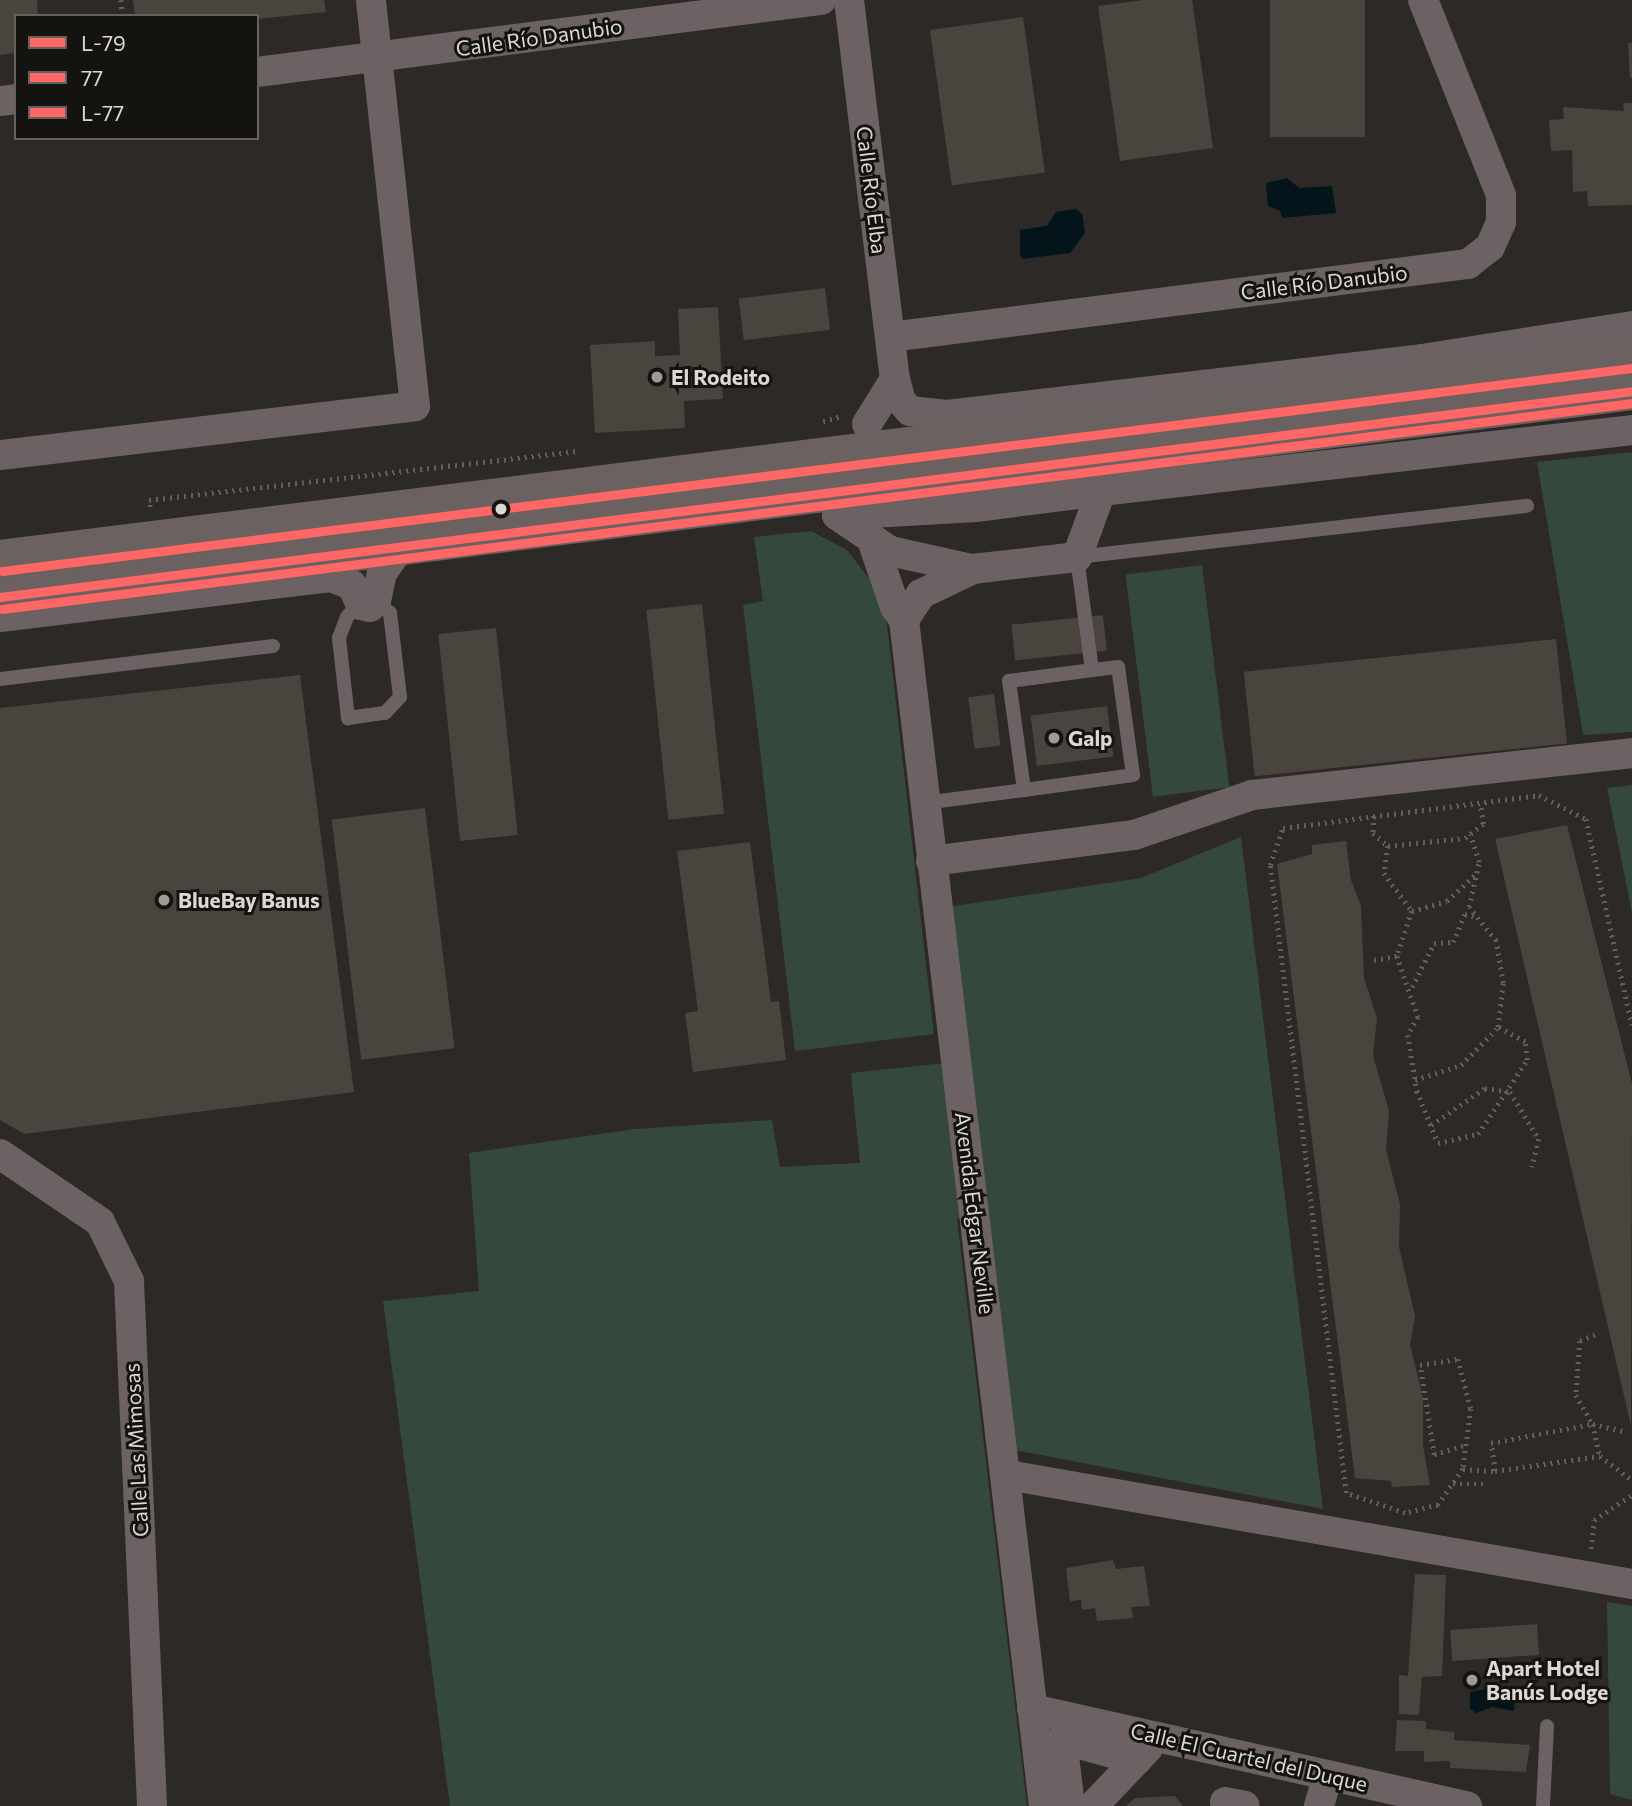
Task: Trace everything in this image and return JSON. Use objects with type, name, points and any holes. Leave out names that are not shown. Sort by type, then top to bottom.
[{"type":"highway","points":[[1295,396],[1452,355]]},
{"type":"highway","points":[[0,559],[1169,411],[1632,356]]},
{"type":"highway","points":[[0,597],[1632,391]]},
{"type":"highway","points":[[974,412],[1169,411]]},
{"type":"highway","points":[[811,456],[867,424]]},
{"type":"highway","points":[[535,529],[628,529],[774,515],[837,515]]},
{"type":"street","points":[[0,455],[415,406],[371,0]]},
{"type":"street","name":"Calle Río Danubio","points":[[259,72],[821,0]]},
{"type":"street","name":"Calle Río Elba","points":[[849,0],[895,379],[901,401],[910,411],[921,415],[974,412]]},
{"type":"street","name":"Calle Río Danubio","points":[[890,337],[1468,264],[1490,247],[1501,222],[1501,195],[1423,0]]},
{"type":"street","points":[[974,412],[1452,355],[1632,326]]},
{"type":"street","points":[[867,424],[895,379]]},
{"type":"street","points":[[837,515],[950,510],[1632,430]]},
{"type":"street","points":[[837,515],[873,543],[911,558],[972,569],[1077,558],[1101,491]]},
{"type":"street","name":"Avenida Edgar Neville","points":[[873,543],[895,607],[904,620],[1044,1806]]},
{"type":"street","points":[[0,617],[331,577],[352,584],[368,602],[382,573],[400,547]]},
{"type":"street","points":[[904,620],[921,594],[972,569]]},
{"type":"street","points":[[931,861],[1134,835],[1252,796],[1632,753]]},
{"type":"street","name":"Calle Las Mimosas","points":[[0,1154],[100,1222],[129,1281],[152,1806]]},
{"type":"street","points":[[1007,1475],[1632,1584]]},
{"type":"street","name":"Calle El Cuartel del Duque","points":[[1032,1709],[1466,1806]]},
{"type":"street","points":[[1093,1806],[1159,1737]]},
{"type":"street","points":[[1070,1806],[1062,1739],[1137,1760]]},
{"type":"street","points":[[1319,1806],[1328,1775]]},
{"type":"lane","points":[[1092,670],[1077,558],[1527,506]]},
{"type":"lane","points":[[368,602],[390,613],[400,697],[385,713],[348,718],[339,638],[347,617],[368,602]]},
{"type":"lane","points":[[0,679],[273,646]]},
{"type":"lane","points":[[924,803],[1024,790],[1133,775],[1118,667],[1009,681],[1024,790]]},
{"type":"lane","points":[[1543,1806],[1547,1726]]},
{"type":"path","points":[[1463,1446],[1434,1455],[1420,1365],[1458,1359],[1471,1409],[1463,1446],[1463,1469],[1438,1506],[1405,1513],[1346,1493],[1270,865],[1283,828],[1539,795],[1586,819],[1632,1025]]},
{"type":"path","points":[[1374,816],[1373,833],[1388,846],[1470,834],[1483,824],[1480,803]]},
{"type":"path","points":[[1415,1080],[1461,1065],[1498,1027],[1503,983],[1496,941],[1469,907],[1479,862],[1470,834]]},
{"type":"path","points":[[1388,846],[1384,873],[1412,911]]},
{"type":"path","points":[[1412,911],[1447,901],[1476,874]]},
{"type":"path","points":[[1412,911],[1397,956],[1411,987],[1418,1017],[1408,1035],[1415,1080],[1438,1143],[1478,1133],[1510,1092],[1527,1060],[1525,1042],[1498,1027]]},
{"type":"path","points":[[1411,987],[1434,943],[1453,942],[1465,914],[1477,917]]},
{"type":"path","points":[[1374,960],[1397,956]]},
{"type":"path","points":[[1431,1125],[1485,1088],[1510,1092],[1539,1139],[1532,1167]]},
{"type":"path","points":[[1595,1335],[1580,1341],[1576,1395],[1593,1424],[1600,1456],[1632,1479]]},
{"type":"path","points":[[1495,1471],[1491,1443],[1593,1424],[1624,1431]]},
{"type":"path","points":[[1463,1469],[1495,1471],[1600,1456]]},
{"type":"path","points":[[1452,1485],[1486,1485]]},
{"type":"path","points":[[1592,1577],[1590,1529],[1594,1520],[1632,1495]]},
{"type":"green space","points":[[1632,452],[1632,732],[1583,735],[1537,462]]},
{"type":"green space","points":[[811,531],[847,550],[871,581],[886,616],[934,1034],[795,1051],[743,605],[763,601],[754,537]]},
{"type":"green space","points":[[1202,565],[1229,787],[1153,797],[1126,574]]},
{"type":"green space","points":[[1632,785],[1632,913],[1607,788]]},
{"type":"green space","points":[[1241,837],[1323,1509],[1009,1449],[947,907],[1141,878]]},
{"type":"green space","points":[[945,1063],[963,1217],[957,1219],[1027,1806],[450,1806],[383,1301],[479,1291],[469,1153],[635,1129],[772,1120],[780,1167],[860,1163],[851,1073]]},
{"type":"green space","points":[[1607,1602],[1632,1606],[1632,1800],[1610,1794]]},
{"type":"shaded area","points":[[1287,178],[1299,188],[1332,186],[1336,213],[1282,218],[1280,211],[1268,206],[1266,183]]},
{"type":"shaded area","points":[[1076,209],[1082,214],[1085,233],[1070,253],[1023,259],[1020,255],[1020,230],[1047,226],[1056,212]]},
{"type":"shaded area","points":[[1498,1687],[1515,1694],[1514,1711],[1493,1707],[1476,1713],[1470,1709],[1470,1692]]},
{"type":"building","points":[[0,0],[37,0],[38,14],[14,14],[14,53],[0,55]]},
{"type":"building","points":[[133,0],[324,0],[326,12],[259,19],[259,14],[135,14]]},
{"type":"building","points":[[1143,0],[1192,0],[1213,148],[1120,161],[1098,6]]},
{"type":"building","points":[[1270,0],[1365,0],[1365,137],[1270,137]]},
{"type":"building","points":[[1023,17],[1045,172],[952,186],[930,30]]},
{"type":"building","points":[[1628,43],[1632,43],[1632,78],[1630,78]]},
{"type":"building","points":[[1623,103],[1632,103],[1632,205],[1588,206],[1587,191],[1573,192],[1572,150],[1551,151],[1549,120],[1564,119],[1563,107],[1624,111]]},
{"type":"building","points":[[825,288],[830,330],[744,340],[739,299]]},
{"type":"building","name":"El Rodeito","points":[[718,307],[723,399],[684,401],[685,428],[595,433],[590,345],[655,341],[655,356],[680,355],[678,309]]},
{"type":"building","points":[[702,604],[724,814],[668,820],[646,610]]},
{"type":"building","points":[[1103,615],[1107,651],[1015,660],[1012,625]]},
{"type":"building","points":[[496,628],[518,835],[460,841],[438,634]]},
{"type":"building","points":[[1556,639],[1567,743],[1255,776],[1244,672]]},
{"type":"building","name":"BlueBay Banus","points":[[300,675],[354,1092],[24,1134],[0,1120],[0,708]]},
{"type":"building","points":[[994,694],[1000,746],[975,749],[968,697]]},
{"type":"building","points":[[1107,706],[1113,757],[1037,766],[1031,715]]},
{"type":"building","points":[[425,808],[454,1048],[361,1060],[332,819]]},
{"type":"building","points":[[1567,825],[1632,1084],[1631,1426],[1495,839]]},
{"type":"building","points":[[1346,841],[1351,880],[1361,906],[1364,978],[1377,1018],[1373,1055],[1389,1111],[1386,1150],[1400,1204],[1399,1247],[1415,1316],[1410,1345],[1423,1398],[1423,1446],[1430,1485],[1392,1487],[1391,1481],[1355,1478],[1277,864],[1312,854],[1312,845]]},
{"type":"building","points":[[750,842],[771,1002],[779,1001],[786,1060],[693,1072],[685,1013],[698,1011],[677,851]]},
{"type":"building","points":[[1113,1560],[1116,1569],[1144,1566],[1150,1606],[1131,1607],[1133,1618],[1097,1621],[1095,1608],[1082,1610],[1081,1599],[1070,1602],[1066,1568]]},
{"type":"building","points":[[1415,1574],[1446,1575],[1442,1676],[1422,1677],[1419,1715],[1399,1714],[1399,1675],[1408,1676]]},
{"type":"building","points":[[1537,1624],[1539,1655],[1452,1661],[1450,1630]]},
{"type":"building","points":[[1397,1720],[1426,1721],[1426,1729],[1454,1732],[1454,1740],[1530,1745],[1526,1772],[1450,1768],[1450,1761],[1424,1762],[1424,1751],[1395,1751]]},
{"type":"building","points":[[1175,1796],[1183,1806],[1126,1806],[1135,1798]]},
{"type":"transit line","name":"L-77","points":[[2,571],[1632,368]]},
{"type":"transit line","name":"L-79","points":[[0,597],[1632,391]]},
{"type":"transit line","name":"77","points":[[2,609],[1632,403]]},
{"type":"place","name":"El Rodeito","points":[[657,377]]},
{"type":"place","name":"Galp","points":[[1054,738]]},
{"type":"place","name":"BlueBay Banus","points":[[164,900]]},
{"type":"place","name":"Apart Hotel Banús Lodge","points":[[1472,1680]]}]
